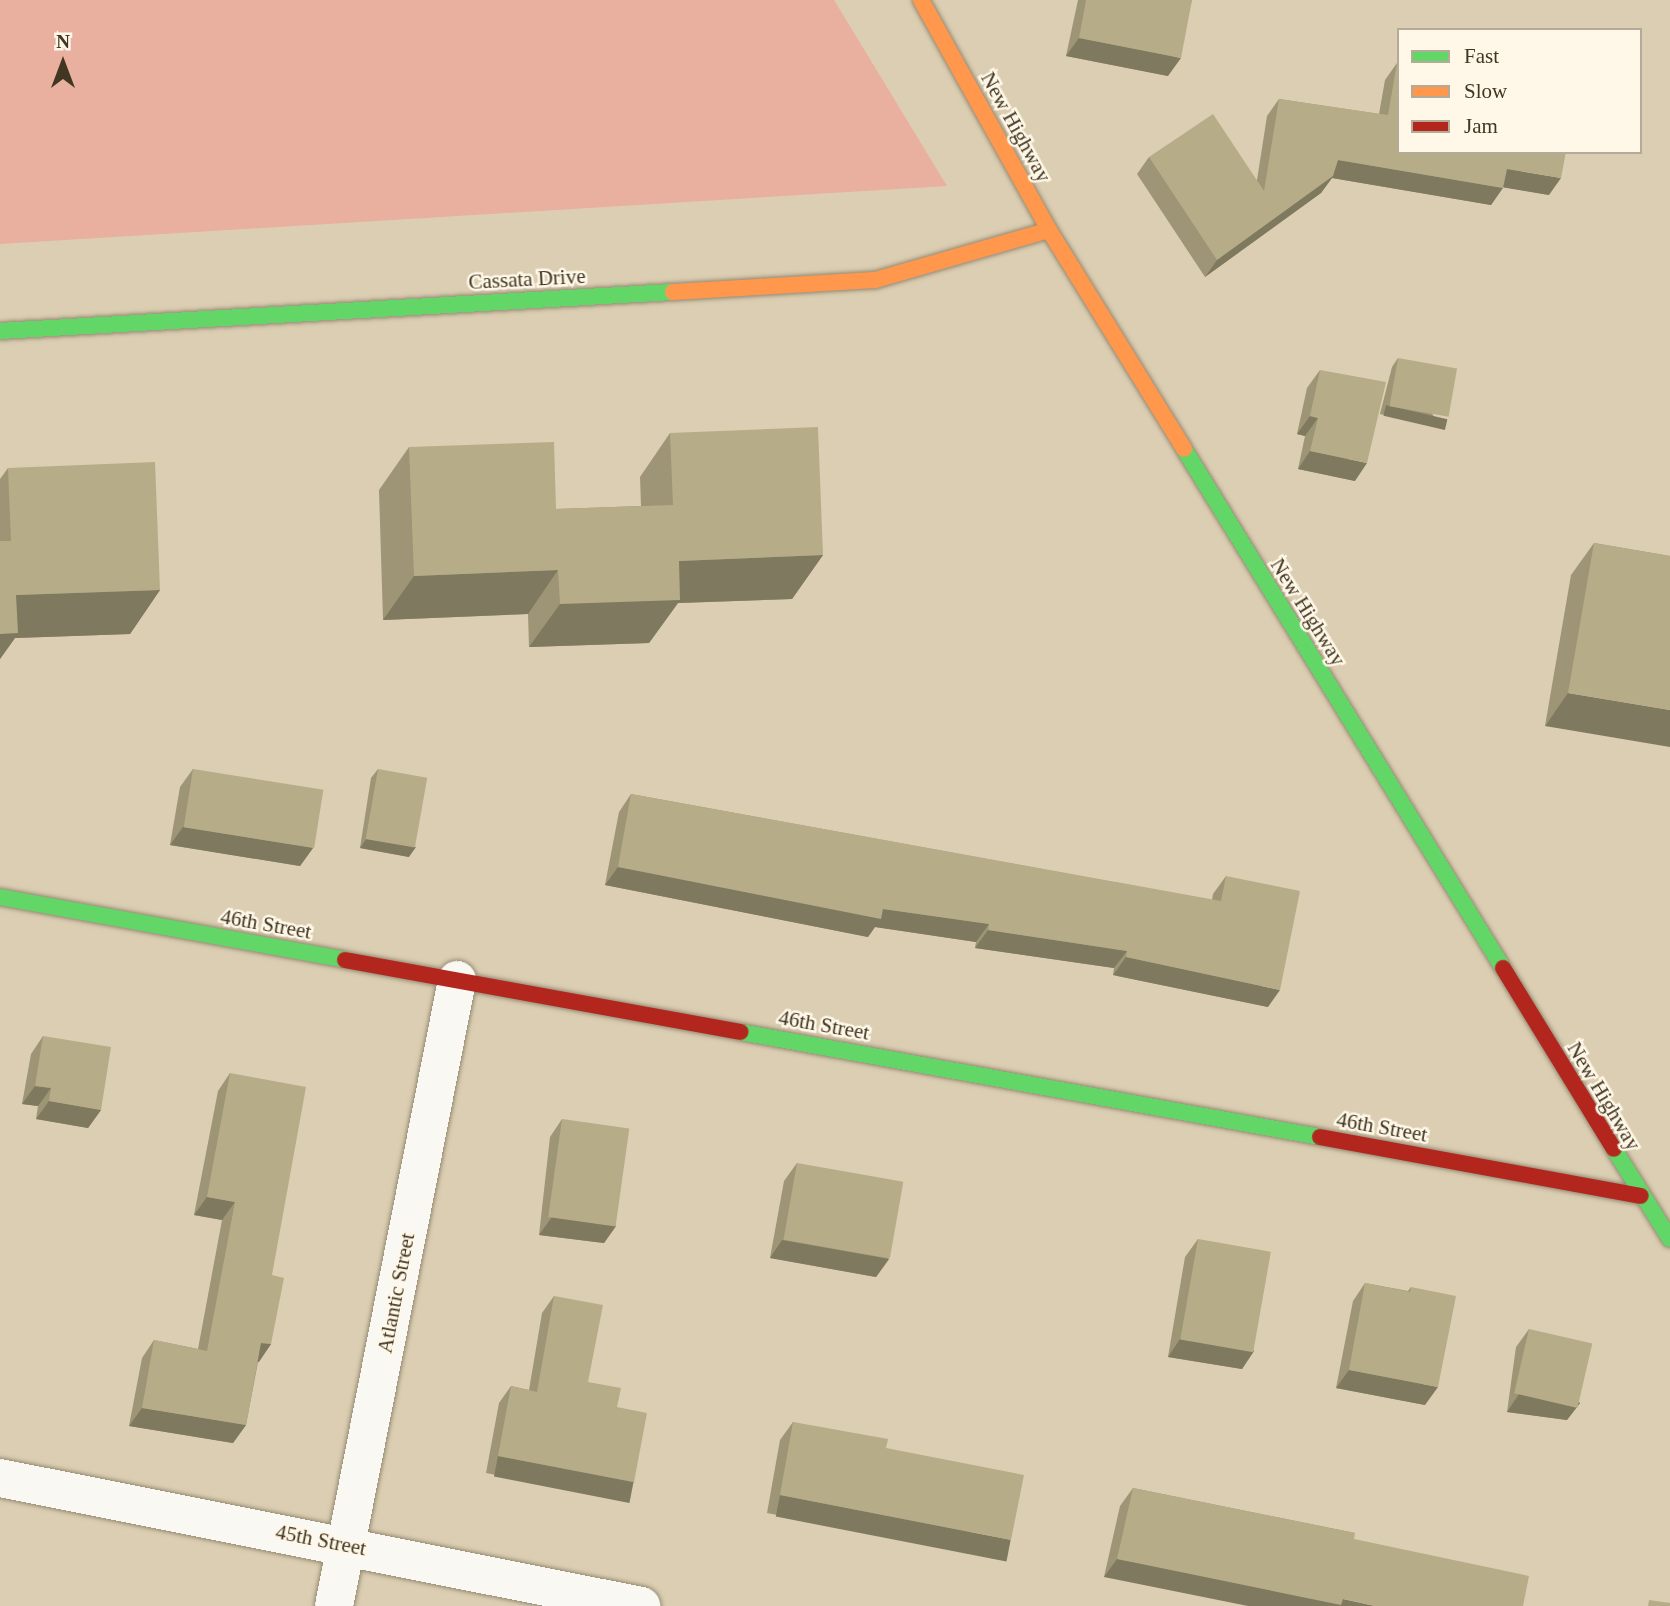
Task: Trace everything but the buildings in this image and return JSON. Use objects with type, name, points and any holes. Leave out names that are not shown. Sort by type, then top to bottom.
[{"type":"street","name":"New Highway","points":[[921,0],[1049,230],[1641,1196],[1670,1239]]},
{"type":"street","name":"Cassata Drive","points":[[0,331],[875,279],[1049,230]]},
{"type":"street","name":"46th Street","points":[[0,897],[1641,1196]]},
{"type":"street","name":"Atlantic Street","points":[[334,1606],[457,980]]},
{"type":"street","name":"45th Street","points":[[0,1478],[641,1606]]},
{"type":"shaded area","points":[[0,0],[834,0],[947,186],[0,244]]},
{"type":"traffic: fast","points":[[0,331],[673,292]]},
{"type":"traffic: fast","points":[[1184,449],[1503,968]]},
{"type":"traffic: fast","points":[[0,897],[345,960]]},
{"type":"traffic: fast","points":[[740,1032],[1320,1137]]},
{"type":"traffic: fast","points":[[1614,1149],[1670,1239]]},
{"type":"traffic: slow","points":[[921,0],[1049,230],[1184,449]]},
{"type":"traffic: slow","points":[[673,292],[875,280],[1049,230]]},
{"type":"traffic: jam","points":[[345,960],[740,1032]]},
{"type":"traffic: jam","points":[[1503,968],[1614,1149]]},
{"type":"traffic: jam","points":[[1320,1137],[1641,1196]]}]
